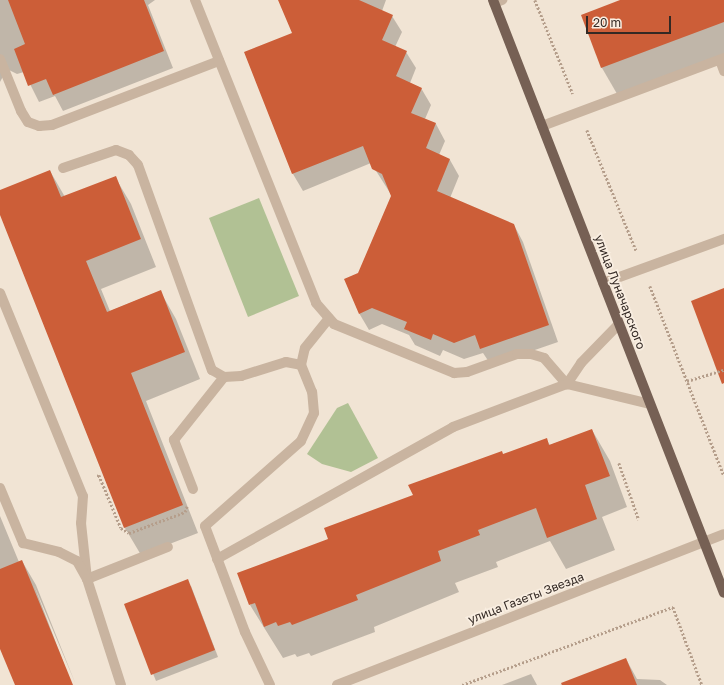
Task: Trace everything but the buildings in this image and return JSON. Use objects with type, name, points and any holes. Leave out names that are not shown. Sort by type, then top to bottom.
[{"type":"main road","name":"улица Луначарского","points":[[496,1],[542,126],[724,593]]},
{"type":"street","points":[[195,0],[316,303],[334,324],[454,373],[467,372],[517,354],[532,354],[544,358],[567,384]]},
{"type":"street","points":[[0,59],[21,111],[28,122],[39,126],[52,126],[219,61]]},
{"type":"street","points":[[542,126],[722,59],[724,71]]},
{"type":"street","points":[[63,168],[116,150],[129,155],[138,165],[212,370],[224,377],[241,376],[286,362],[301,365]]},
{"type":"street","points":[[603,283],[724,239]]},
{"type":"street","points":[[0,293],[83,496],[81,523],[87,579]]},
{"type":"street","points":[[270,685],[217,559],[205,526],[301,441],[314,414],[312,392],[301,365],[304,348],[329,318]]},
{"type":"street","points":[[567,384],[581,363],[619,324]]},
{"type":"street","points":[[193,489],[174,440],[224,377]]},
{"type":"street","points":[[217,559],[453,427],[567,384],[650,404]]},
{"type":"street","points":[[0,488],[23,543],[59,552],[77,561],[87,579],[121,685]]},
{"type":"street","name":"улица Газеты Звезда","points":[[337,685],[724,534]]},
{"type":"street","points":[[87,579],[168,547]]},
{"type":"path","points":[[535,0],[724,476]]},
{"type":"path","points":[[687,381],[724,370]]},
{"type":"path","points":[[619,463],[640,520]]},
{"type":"path","points":[[78,483],[99,475],[121,528],[129,533],[185,512]]},
{"type":"path","points":[[462,685],[673,607],[702,685]]},
{"type":"green space","points":[[259,198],[299,296],[248,317],[209,218]]},
{"type":"green space","points":[[348,403],[378,458],[351,472],[322,464],[307,454],[337,408]]}]
